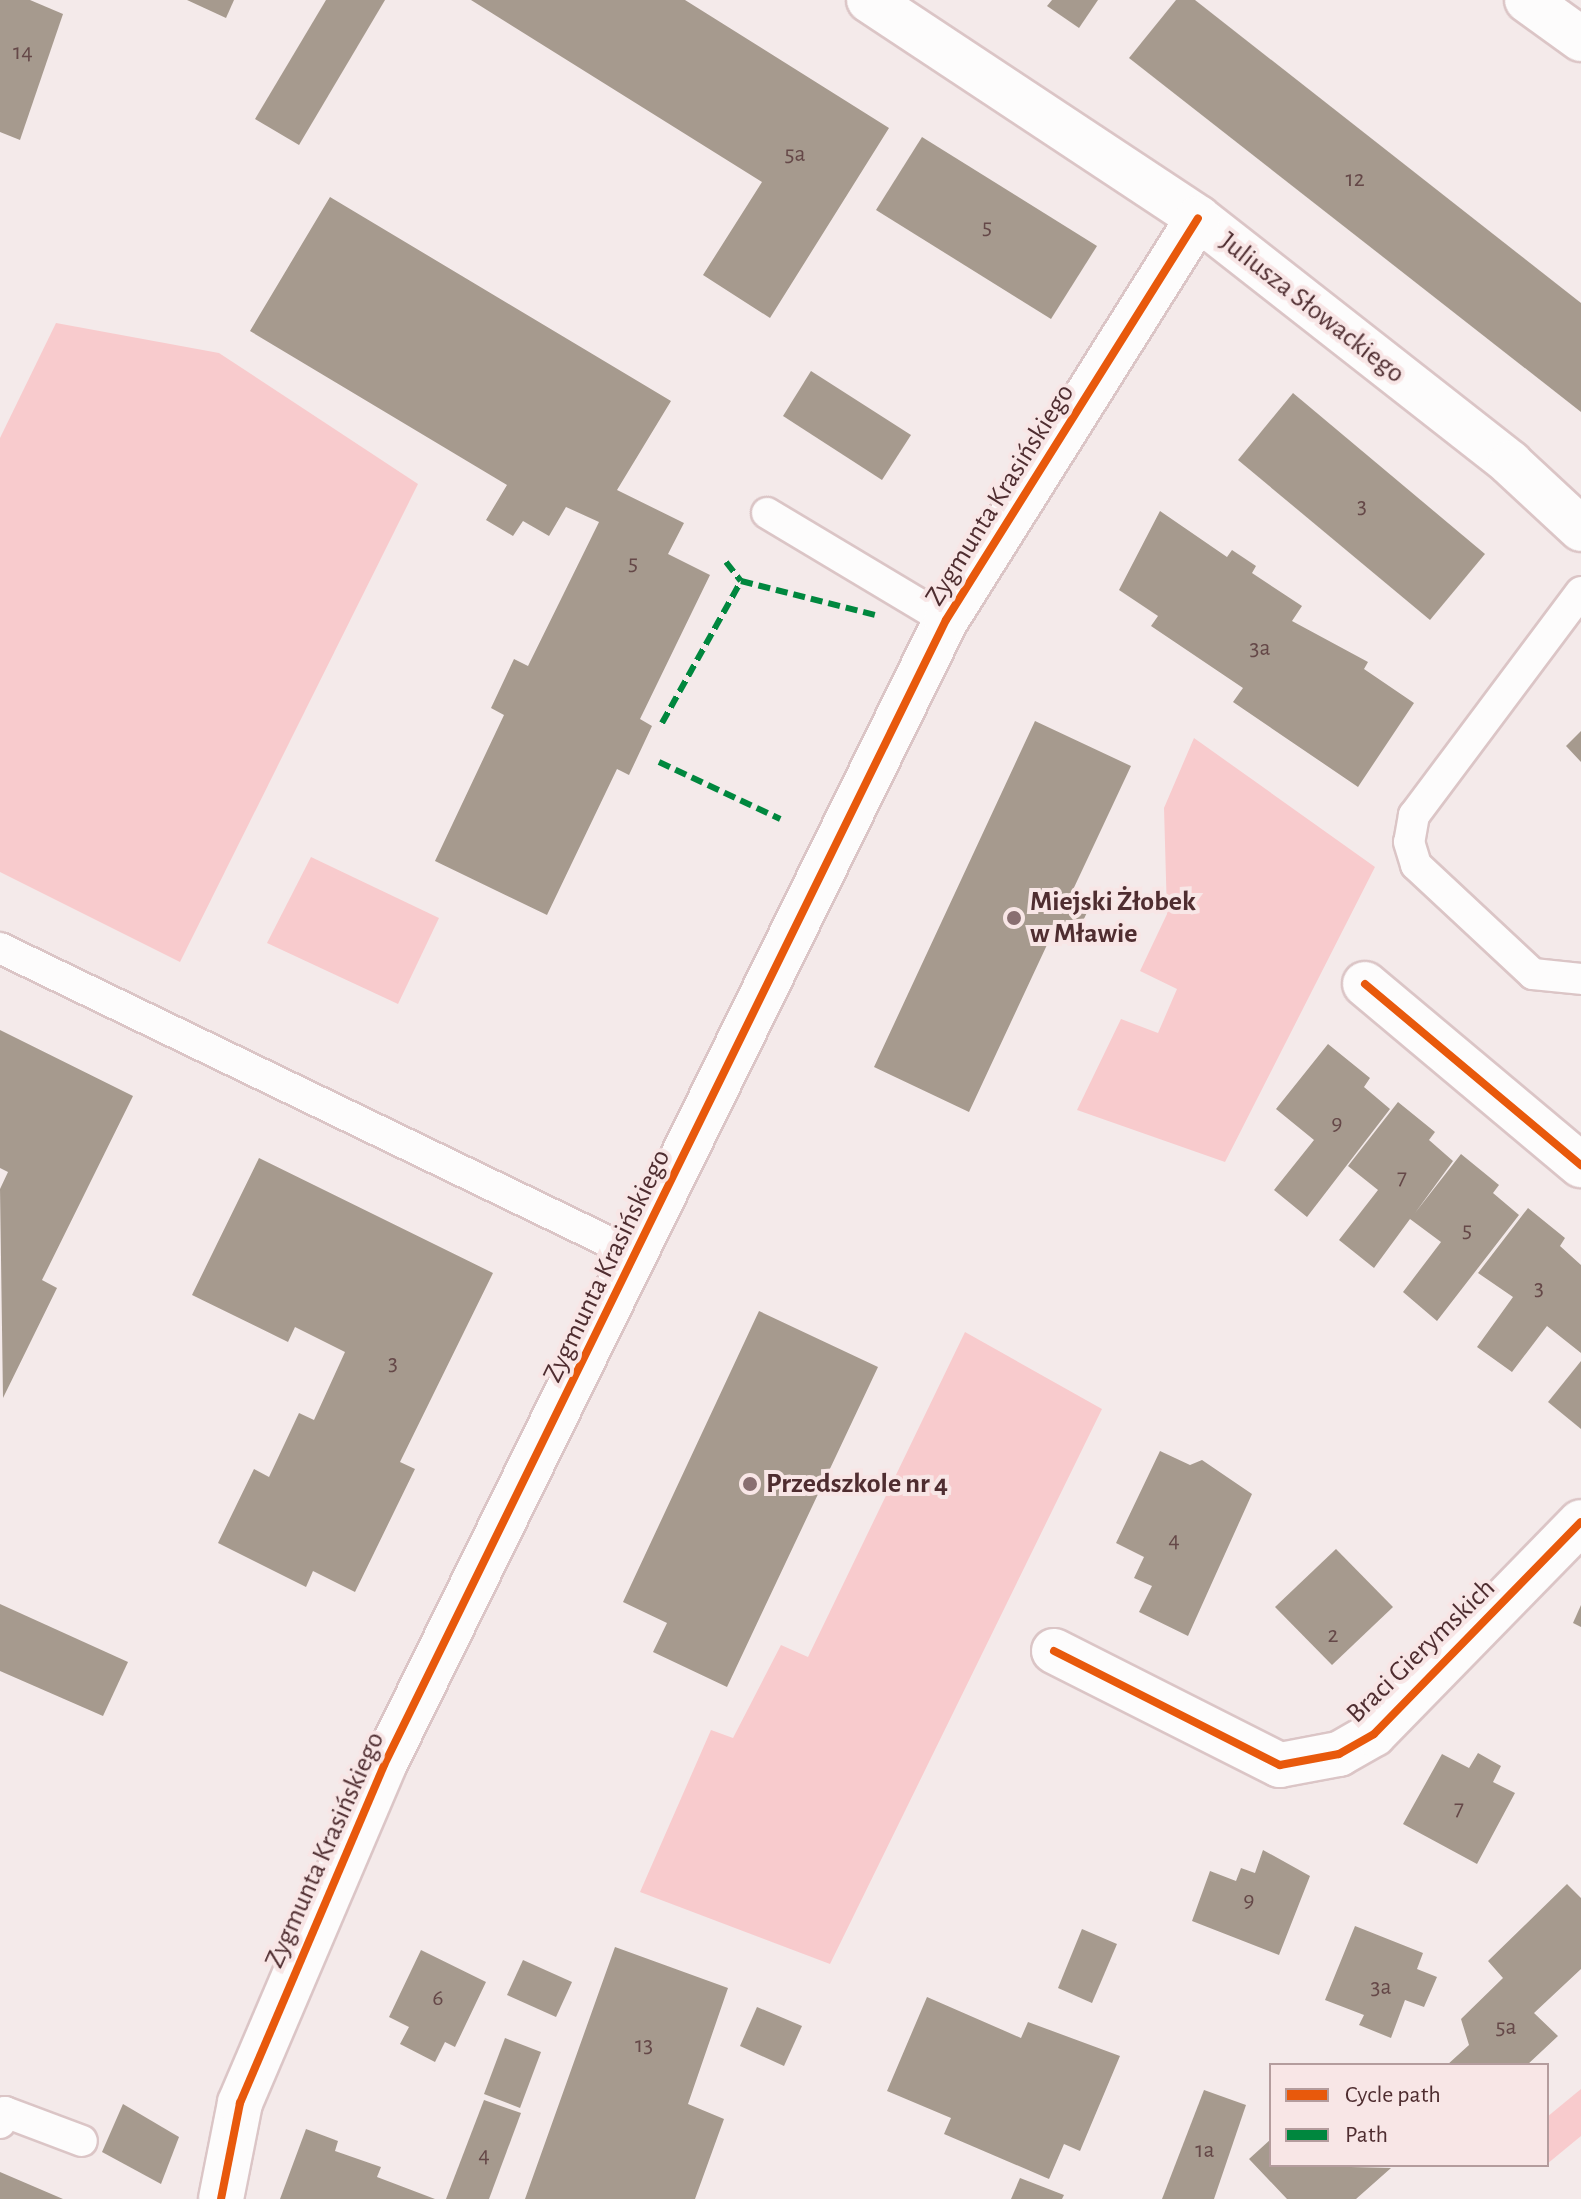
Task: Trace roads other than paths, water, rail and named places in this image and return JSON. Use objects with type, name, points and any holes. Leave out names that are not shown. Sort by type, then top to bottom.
[{"type":"street","name":"Juliusza Słowackiego","points":[[869,0],[1198,218],[1510,463],[1581,529]]},
{"type":"street","points":[[1527,0],[1581,39]]},
{"type":"street","name":"Zygmunta Krasińskiego","points":[[221,2199],[240,2103],[384,1765],[946,620],[1198,218]]},
{"type":"street","points":[[1365,984],[1581,1165]]},
{"type":"street","name":"Braci Gierymskich","points":[[1054,1651],[1280,1765],[1339,1754],[1374,1734],[1581,1522]]},
{"type":"lane","points":[[767,513],[946,620]]},
{"type":"lane","points":[[1581,592],[1414,815],[1409,842],[1416,865],[1533,974],[1581,979]]},
{"type":"lane","points":[[0,948],[636,1255]]},
{"type":"lane","points":[[0,2123],[5,2112],[82,2141]]},
{"type":"place","name":"Miejski Żłobek w Mławie","points":[[1014,918]]},
{"type":"place","name":"Przedszkole nr 4","points":[[750,1484]]}]
